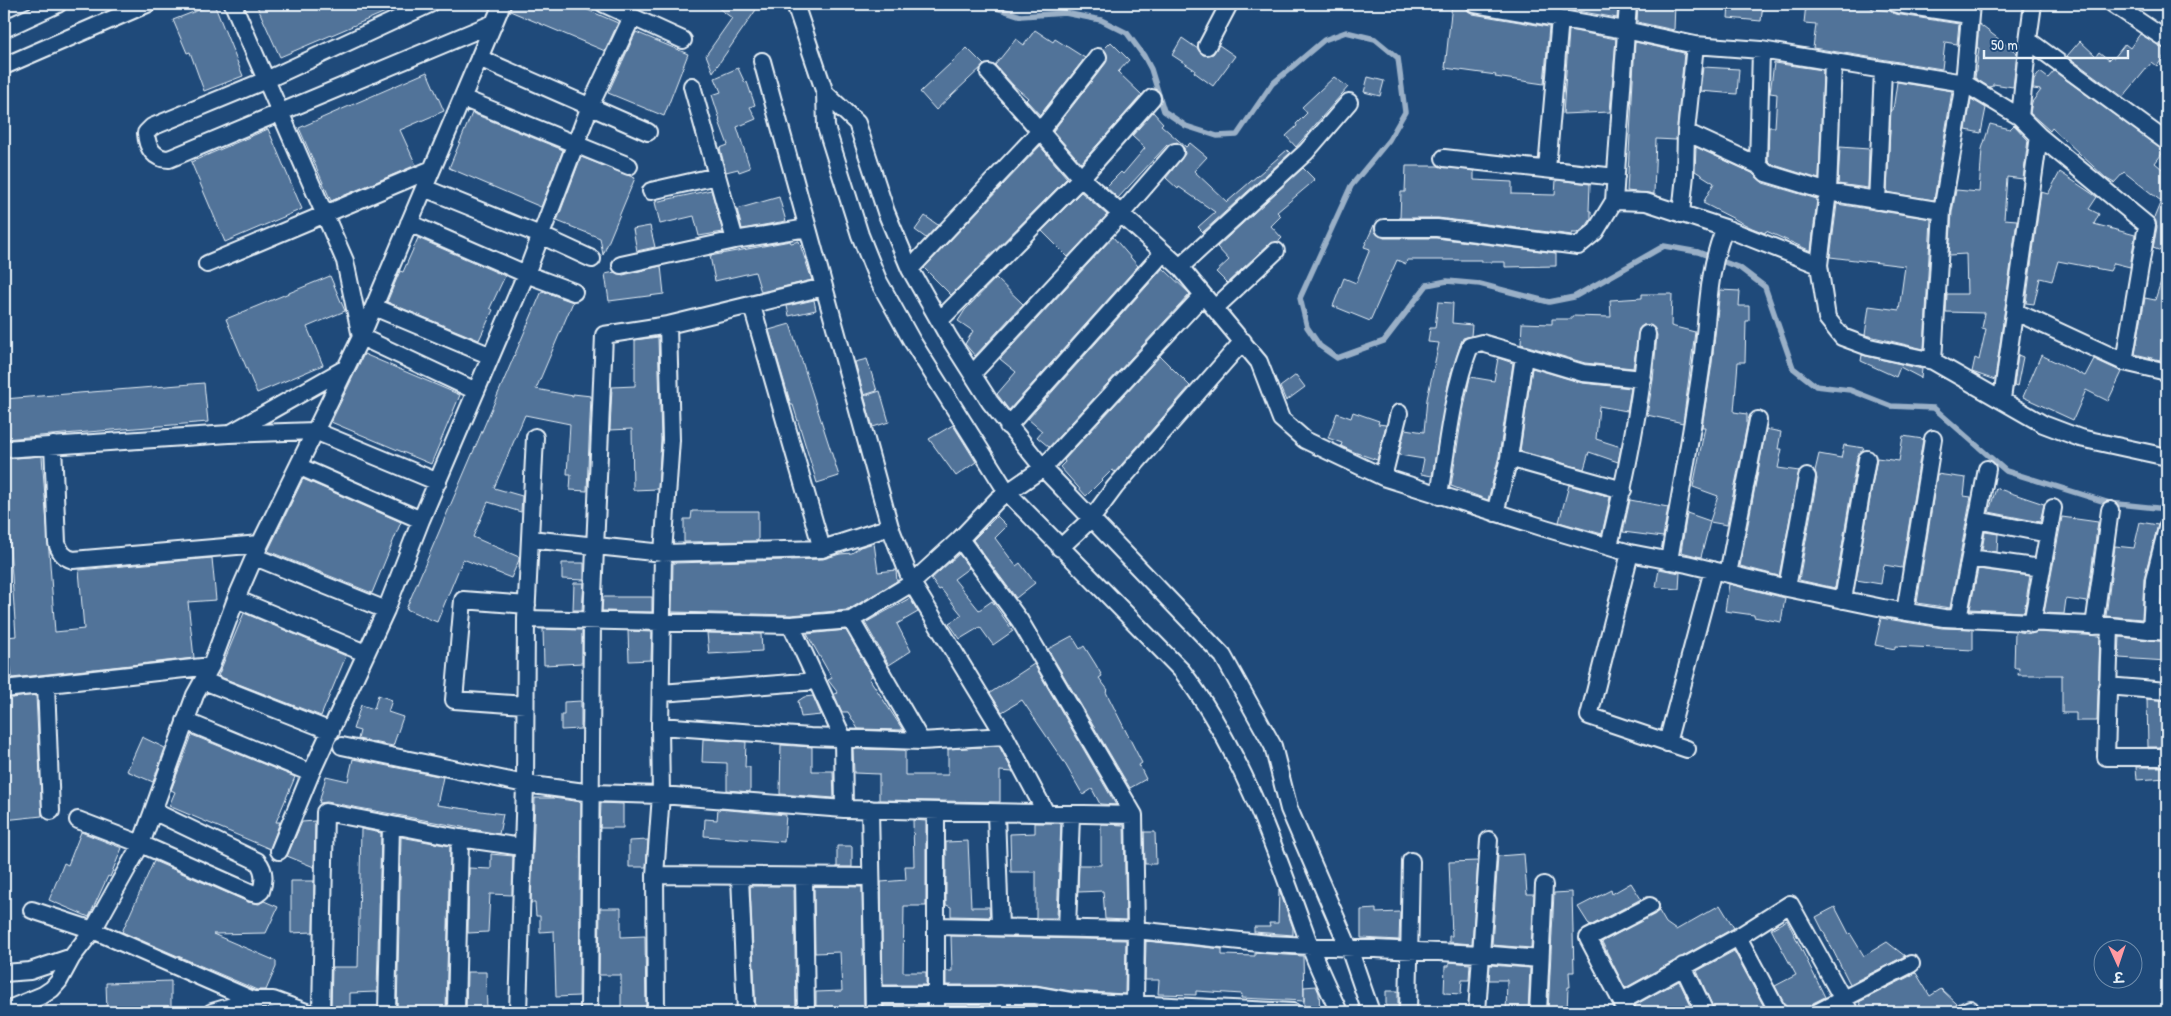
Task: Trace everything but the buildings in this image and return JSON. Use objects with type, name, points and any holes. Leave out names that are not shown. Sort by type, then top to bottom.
[{"type":"street","points":[[4,29],[58,4]]},
{"type":"street","points":[[4,66],[147,4]]},
{"type":"street","points":[[233,4],[345,261],[361,337]]},
{"type":"street","points":[[430,4],[266,80],[152,127],[146,133],[147,142],[153,154],[162,159],[169,159],[281,114],[494,23]]},
{"type":"street","points":[[4,1012],[52,989],[59,981],[72,957],[93,930],[141,844],[195,696],[207,673],[257,550],[361,337],[502,4]]},
{"type":"street","points":[[604,4],[683,40]]},
{"type":"street","points":[[795,4],[825,93],[826,127],[860,235],[878,280],[1003,495],[1060,548],[1182,671],[1203,699],[1242,770],[1302,920],[1310,946],[1339,1012]]},
{"type":"street","points":[[1207,46],[1229,4]]},
{"type":"street","points":[[1475,4],[1625,30],[1695,45],[1761,50],[1964,83],[2020,117],[2039,136],[2147,225],[2124,362]]},
{"type":"street","points":[[1384,228],[1437,228],[1578,246],[1595,232],[1614,201],[1628,4]]},
{"type":"street","points":[[1897,4],[1970,10],[1964,83],[1942,212],[1933,361]]},
{"type":"street","points":[[2020,117],[2033,4]]},
{"type":"street","points":[[2113,4],[2167,40]]},
{"type":"street","points":[[279,851],[311,772],[332,731],[365,653],[386,610],[421,520],[526,274],[590,106],[632,17]]},
{"type":"street","points":[[1547,169],[1560,18]]},
{"type":"street","points":[[2028,40],[2167,142]]},
{"type":"street","points":[[1681,214],[1685,175],[1686,132],[1695,45]]},
{"type":"street","points":[[1758,165],[1761,50]]},
{"type":"street","points":[[910,269],[1041,130],[1098,57]]},
{"type":"street","points":[[479,58],[648,132]]},
{"type":"street","points":[[762,61],[890,527],[912,583],[1005,736],[1046,813]]},
{"type":"street","points":[[1833,62],[1828,192],[1819,265],[1827,318],[1842,337],[1869,348],[1933,361],[2002,399],[2042,424],[2080,438],[2167,457]]},
{"type":"street","points":[[1877,201],[1883,71]]},
{"type":"street","points":[[989,73],[1041,130],[1081,178],[1180,267],[1243,341],[1259,362],[1281,419],[1304,440],[1383,477],[1439,496],[1630,553],[1905,612],[1958,619],[2032,624],[2102,626],[2159,631],[2154,580],[2167,528]]},
{"type":"street","points":[[692,86],[735,240]]},
{"type":"street","points":[[825,93],[857,123],[886,212],[910,269],[972,374],[1008,426],[1043,468],[1222,656],[1273,746],[1289,809],[1348,948],[1371,1012]]},
{"type":"street","points":[[462,98],[629,166]]},
{"type":"street","points":[[940,320],[1081,178],[1152,98]]},
{"type":"street","points":[[1180,267],[1306,152],[1349,102]]},
{"type":"street","points":[[1686,132],[1758,165],[1766,173],[1828,192],[1942,212]]},
{"type":"street","points":[[2002,399],[2016,312],[2039,136]]},
{"type":"street","points":[[972,374],[1121,214],[1174,152]]},
{"type":"street","points":[[1444,158],[1616,177]]},
{"type":"street","points":[[207,264],[432,169]]},
{"type":"street","points":[[651,191],[717,176]]},
{"type":"street","points":[[424,188],[540,235],[592,259]]},
{"type":"street","points":[[1614,201],[1646,202],[1724,228],[1819,265]]},
{"type":"street","points":[[409,223],[526,274],[574,292]]},
{"type":"street","points":[[621,265],[735,240],[807,228]]},
{"type":"street","points":[[1669,560],[1702,364],[1710,282],[1718,243],[1724,228]]},
{"type":"street","points":[[1215,308],[1276,251]]},
{"type":"street","points":[[1008,426],[1163,253]]},
{"type":"street","points":[[589,1012],[592,620],[604,335],[668,325],[824,287]]},
{"type":"street","points":[[525,705],[454,700],[463,600],[526,612],[592,620],[791,625],[851,620],[912,583],[960,539],[984,512],[1003,495],[1043,468],[1203,295]]},
{"type":"street","points":[[752,306],[822,550]]},
{"type":"street","points":[[374,307],[491,356]]},
{"type":"street","points":[[2016,312],[2124,362],[2167,372]]},
{"type":"street","points":[[656,1012],[655,875],[660,795],[663,553],[670,440],[668,325]]},
{"type":"street","points":[[1609,546],[1623,490],[1644,379],[1647,334]]},
{"type":"street","points":[[361,337],[476,391]]},
{"type":"street","points":[[1060,548],[1092,518],[1115,487],[1243,341]]},
{"type":"street","points":[[1439,496],[1452,414],[1464,361],[1470,346],[1482,343],[1583,373],[1644,379]]},
{"type":"street","points":[[1495,513],[1509,458],[1524,356]]},
{"type":"street","points":[[229,434],[346,368]]},
{"type":"street","points":[[1383,477],[1399,412]]},
{"type":"street","points":[[1667,742],[1721,572],[1758,420]]},
{"type":"street","points":[[4,449],[229,434],[315,431],[438,482]]},
{"type":"street","points":[[518,1012],[526,612],[536,437]]},
{"type":"street","points":[[1905,612],[1933,439]]},
{"type":"street","points":[[53,445],[57,543],[59,550],[68,558],[73,560],[257,550],[386,610]]},
{"type":"street","points":[[1509,458],[1623,490]]},
{"type":"street","points":[[1843,600],[1867,459]]},
{"type":"street","points":[[298,466],[421,520]]},
{"type":"street","points":[[1958,619],[1987,469]]},
{"type":"street","points":[[1787,588],[1807,476]]},
{"type":"street","points":[[2032,624],[2053,508]]},
{"type":"street","points":[[2110,510],[2102,626],[2108,686],[2106,757],[2167,757]]},
{"type":"street","points":[[1977,520],[2048,534]]},
{"type":"street","points":[[530,539],[663,553],[822,550],[890,527]]},
{"type":"street","points":[[960,539],[1020,621],[1134,815],[1135,1004]]},
{"type":"street","points":[[1630,553],[1589,716],[1687,749]]},
{"type":"street","points":[[1970,558],[2042,568]]},
{"type":"street","points":[[236,599],[365,653]]},
{"type":"street","points":[[851,620],[921,740]]},
{"type":"street","points":[[791,625],[843,738],[844,809]]},
{"type":"street","points":[[4,689],[46,684],[207,673],[332,731]]},
{"type":"street","points":[[660,693],[816,681]]},
{"type":"street","points":[[46,684],[51,811]]},
{"type":"street","points":[[2108,686],[2167,691]]},
{"type":"street","points":[[185,722],[311,772]]},
{"type":"street","points":[[660,726],[843,738],[921,740],[1005,736]]},
{"type":"street","points":[[342,746],[524,784],[592,793],[660,795],[844,809],[1134,815]]},
{"type":"street","points":[[870,809],[874,1012]]},
{"type":"street","points":[[78,820],[141,844],[252,893],[257,894],[261,891],[264,875],[257,861],[153,811]]},
{"type":"street","points":[[936,811],[936,1004]]},
{"type":"street","points":[[321,1012],[325,812],[522,848]]},
{"type":"street","points":[[996,813],[1000,927]]},
{"type":"street","points":[[1068,929],[1071,815]]},
{"type":"street","points":[[387,1012],[392,825]]},
{"type":"street","points":[[456,1012],[460,838]]},
{"type":"street","points":[[1477,1012],[1489,840]]},
{"type":"street","points":[[1408,1012],[1410,861]]},
{"type":"street","points":[[655,875],[804,878],[871,877]]},
{"type":"street","points":[[740,877],[746,1012]]},
{"type":"street","points":[[804,878],[806,1012]]},
{"type":"street","points":[[1538,1012],[1544,885]]},
{"type":"street","points":[[1650,906],[1588,938],[1625,1007],[1683,966],[1738,937],[1790,904],[1847,1006]]},
{"type":"street","points":[[32,910],[93,930],[254,1000]]},
{"type":"street","points":[[936,926],[1136,930],[1269,944],[1481,954],[1540,959]]},
{"type":"street","points":[[1738,937],[1778,1012]]},
{"type":"street","points":[[4,972],[30,971],[72,957]]},
{"type":"street","points":[[1818,1012],[1847,1006],[1912,964]]},
{"type":"street","points":[[1683,966],[1705,1012]]},
{"type":"street","points":[[874,995],[936,1004],[999,994],[1036,995],[1070,1007],[1135,1004],[1293,1012]]},
{"type":"street","points":[[999,994],[999,1012]]},
{"type":"street","points":[[212,1012],[254,1000],[274,1000],[306,1012]]},
{"type":"waterway","points":[[984,4],[1021,16],[1065,13],[1101,20],[1127,33],[1151,69],[1164,111],[1186,126],[1217,136],[1237,135],[1272,84],[1324,40],[1346,32],[1375,39],[1398,58],[1405,112],[1389,140],[1351,186],[1300,298],[1307,327],[1320,346],[1337,358],[1384,341],[1427,285],[1447,281],[1480,284],[1549,302],[1574,297],[1664,246],[1698,252],[1740,268],[1765,287],[1793,368],[1816,386],[1850,390],[1891,406],[1934,408],[2006,471],[2109,503],[2167,509]]}]
